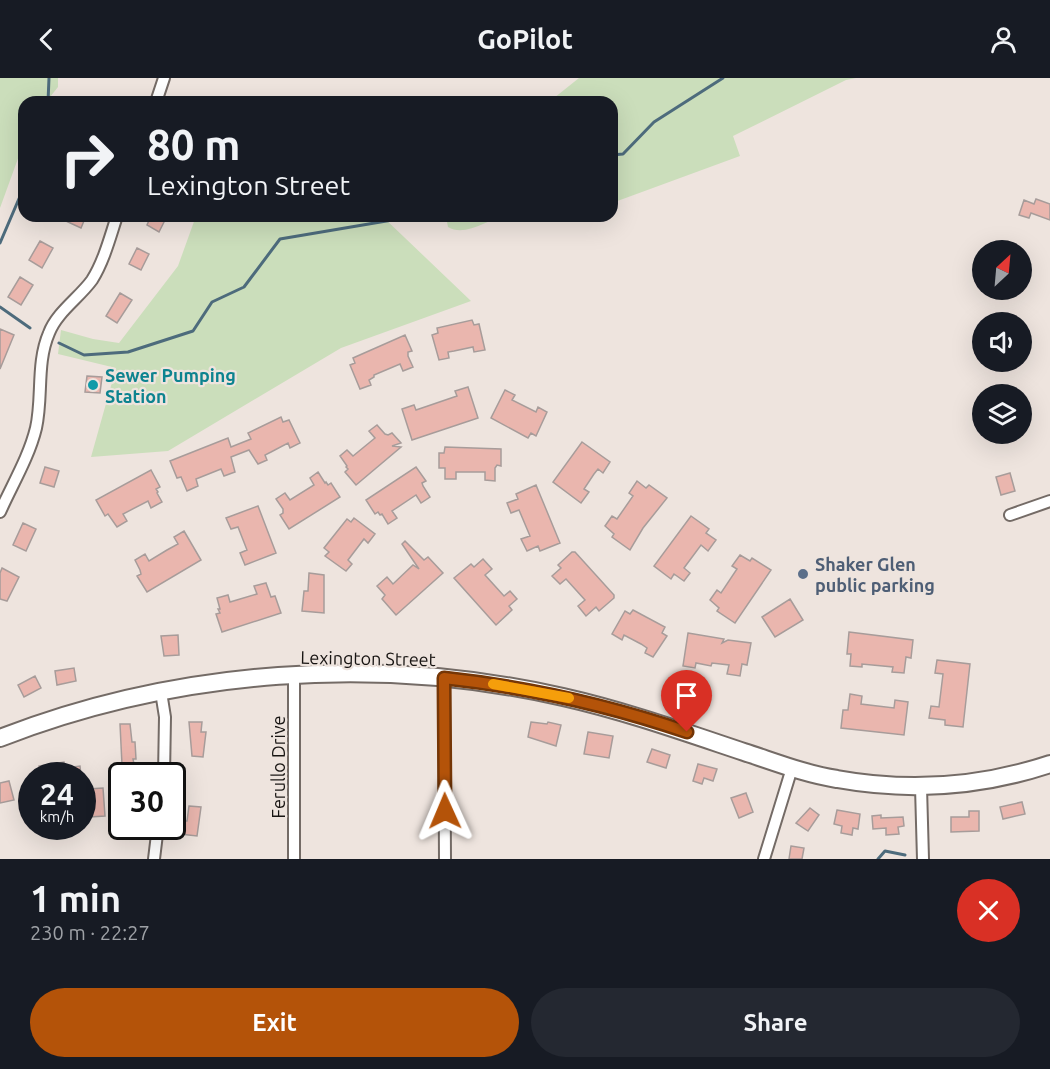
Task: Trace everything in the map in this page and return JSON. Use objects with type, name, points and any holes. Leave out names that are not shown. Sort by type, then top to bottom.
[{"type":"main road","name":"Lexington Street","points":[[0,738],[92,708],[161,692],[215,683],[294,675],[356,674],[444,678],[523,689],[595,705],[672,727],[792,768],[855,782],[921,787],[946,786],[989,780],[1050,764]]},
{"type":"street","points":[[158,96],[164,78]]},
{"type":"street","points":[[0,512],[30,446],[35,429],[42,362],[48,333],[96,272],[115,222]]},
{"type":"street","points":[[1010,515],[1050,501]]},
{"type":"street","name":"Ferullo Drive","points":[[294,675],[294,859]]},
{"type":"street","points":[[444,678],[445,859]]},
{"type":"street","points":[[161,692],[165,717],[164,762]]},
{"type":"street","points":[[764,859],[792,768]]},
{"type":"street","points":[[921,787],[923,859]]},
{"type":"street","points":[[154,859],[156,840]]},
{"type":"green space","points":[[0,78],[58,78],[58,87],[51,96],[18,96],[18,158],[0,208]]},
{"type":"green space","points":[[579,78],[856,78],[846,80],[733,136],[740,156],[618,201],[618,96],[556,96]]},
{"type":"green space","points":[[194,222],[388,222],[471,301],[341,348],[168,451],[91,457],[116,368],[58,354],[61,330],[119,343],[178,266]]},
{"type":"green space","points":[[447,222],[488,222],[470,229],[455,230],[448,227]]},
{"type":"building","points":[[1036,199],[1050,204],[1050,220],[1031,213],[1029,218],[1019,215],[1024,200],[1034,204]]},
{"type":"building","points":[[68,222],[84,222],[81,228]]},
{"type":"building","points":[[148,222],[164,222],[159,232],[147,225]]},
{"type":"building","points":[[40,241],[53,248],[42,268],[29,260]]},
{"type":"building","points":[[137,248],[149,254],[141,270],[129,264]]},
{"type":"building","points":[[20,277],[33,285],[21,305],[8,297]]},
{"type":"building","points":[[120,293],[132,300],[117,323],[106,316]]},
{"type":"building","points":[[472,320],[474,325],[479,324],[485,350],[474,352],[473,347],[448,352],[449,358],[439,360],[432,335],[438,333],[437,328]]},
{"type":"building","points":[[0,329],[14,335],[0,369]]},
{"type":"building","points":[[405,335],[412,351],[408,352],[408,356],[413,367],[403,371],[400,364],[374,375],[369,380],[371,385],[360,389],[350,365],[355,363],[353,358]]},
{"type":"building","name":"Sewer Pumping Station","points":[[87,376],[102,377],[100,393],[85,392]]},
{"type":"building","points":[[468,387],[478,418],[412,440],[402,409],[414,405],[416,410],[457,396],[455,391]]},
{"type":"building","points":[[505,390],[515,395],[512,400],[536,412],[538,407],[547,412],[536,436],[531,433],[528,438],[491,418]]},
{"type":"building","points":[[281,417],[283,422],[289,420],[300,443],[290,448],[288,443],[265,455],[267,460],[258,464],[249,450],[231,457],[235,472],[224,476],[221,469],[196,479],[198,486],[187,491],[181,477],[177,478],[170,461],[228,438],[231,447],[251,439],[248,433]]},
{"type":"building","points":[[377,425],[385,434],[392,433],[401,443],[392,446],[401,447],[356,485],[345,472],[348,469],[340,456],[347,450],[353,456],[375,438],[369,431]]},
{"type":"building","points":[[582,442],[610,462],[603,473],[598,469],[594,474],[584,489],[589,492],[581,503],[553,482]]},
{"type":"building","points":[[445,447],[501,449],[501,466],[497,465],[495,468],[495,481],[485,480],[485,472],[456,472],[456,479],[445,479],[445,468],[439,468],[439,453],[444,453]]},
{"type":"building","points":[[45,467],[59,471],[54,487],[40,483]]},
{"type":"building","points":[[416,467],[426,481],[422,483],[430,497],[421,503],[416,495],[392,511],[397,518],[388,524],[382,514],[378,512],[375,514],[366,500]]},
{"type":"building","points":[[151,470],[160,487],[156,489],[162,502],[151,508],[148,501],[123,514],[127,521],[117,527],[108,514],[105,516],[96,500]]},
{"type":"building","points":[[318,472],[325,483],[328,485],[331,483],[340,497],[289,529],[280,515],[283,509],[276,499],[285,493],[290,500],[314,485],[310,478]]},
{"type":"building","points":[[1010,473],[1015,491],[1001,495],[996,477]]},
{"type":"building","points":[[637,481],[646,488],[649,485],[667,498],[643,528],[630,550],[612,537],[614,534],[605,526],[612,516],[617,519],[633,496],[629,493]]},
{"type":"building","points":[[536,485],[560,543],[540,551],[538,546],[527,551],[521,539],[530,536],[519,510],[511,513],[507,503],[518,499],[516,494]]},
{"type":"building","points":[[258,506],[276,553],[245,565],[240,553],[247,550],[238,527],[231,529],[226,518]]},
{"type":"building","points":[[691,516],[709,529],[706,533],[716,540],[708,551],[701,545],[684,568],[690,573],[684,581],[674,574],[671,579],[654,566]]},
{"type":"building","points":[[354,518],[375,534],[368,543],[364,539],[348,560],[352,564],[346,571],[325,556],[329,552],[324,548],[347,519],[351,522]]},
{"type":"building","points":[[23,523],[36,529],[26,551],[13,545]]},
{"type":"building","points":[[184,531],[201,560],[147,592],[137,576],[141,574],[135,560],[145,554],[149,561],[178,544],[174,537]]},
{"type":"building","points":[[405,541],[424,560],[428,557],[443,573],[396,615],[382,599],[385,595],[377,586],[387,577],[393,584],[413,565],[419,569],[402,544]]},
{"type":"building","points":[[572,552],[575,552],[614,595],[614,598],[599,611],[596,607],[586,616],[578,606],[585,600],[566,579],[560,584],[552,576],[561,568],[558,565]]},
{"type":"building","points":[[740,555],[750,561],[752,558],[771,570],[735,623],[717,611],[719,608],[710,600],[717,590],[721,593],[737,569],[732,566]]},
{"type":"building","points":[[483,559],[492,569],[485,575],[504,596],[510,591],[517,599],[509,606],[512,610],[496,625],[454,578],[471,564],[474,567]]},
{"type":"building","points":[[2,568],[19,577],[7,601],[0,599]]},
{"type":"building","points":[[309,573],[324,575],[324,613],[302,611],[304,591],[308,591]]},
{"type":"building","points":[[266,583],[271,597],[275,596],[281,613],[222,632],[216,614],[220,613],[217,598],[228,595],[230,602],[257,594],[254,586]]},
{"type":"building","points":[[790,599],[803,620],[775,637],[762,617]]},
{"type":"building","points":[[633,610],[665,627],[662,633],[667,636],[653,657],[645,653],[647,648],[641,644],[624,635],[622,640],[612,634],[625,611],[630,614]]},
{"type":"building","points":[[849,632],[913,640],[911,658],[906,657],[904,673],[892,672],[893,667],[862,664],[862,667],[850,666],[851,654],[847,654]]},
{"type":"building","points":[[688,633],[724,639],[722,643],[728,640],[751,643],[747,665],[742,664],[740,676],[727,674],[729,665],[712,663],[711,666],[696,663],[695,668],[683,666]]},
{"type":"building","points":[[178,635],[179,655],[164,656],[161,636]]},
{"type":"building","points":[[937,660],[970,664],[963,727],[945,725],[945,720],[929,718],[931,706],[939,707],[943,674],[935,673]]},
{"type":"building","points":[[74,668],[76,681],[57,685],[55,671]]},
{"type":"building","points":[[35,676],[41,688],[24,697],[18,685]]},
{"type":"building","points":[[850,694],[862,696],[861,704],[894,708],[895,700],[908,702],[904,735],[841,728],[843,710],[848,710]]},
{"type":"building","points":[[189,722],[202,722],[201,732],[206,732],[203,757],[192,756]]},
{"type":"building","points":[[531,722],[561,725],[556,746],[528,737]]},
{"type":"building","points":[[120,724],[130,724],[132,742],[135,742],[136,759],[133,759],[134,762],[122,762]]},
{"type":"building","points":[[588,732],[613,736],[609,758],[584,754]]},
{"type":"building","points":[[652,749],[670,755],[666,768],[647,762]]},
{"type":"building","points":[[698,764],[717,769],[713,781],[704,778],[702,784],[693,781]]},
{"type":"building","points":[[9,781],[14,800],[0,803],[0,783]]},
{"type":"building","points":[[96,788],[103,788],[105,816],[96,817]]},
{"type":"building","points":[[746,793],[753,812],[739,818],[731,798]]},
{"type":"building","points":[[1022,802],[1025,814],[1003,819],[1000,807]]},
{"type":"building","points":[[189,806],[201,807],[197,836],[186,835]]},
{"type":"building","points":[[810,808],[819,815],[808,831],[796,823]]},
{"type":"building","points":[[837,810],[860,814],[858,829],[853,828],[852,835],[841,833],[842,826],[834,824]]},
{"type":"building","points":[[969,811],[979,811],[979,831],[951,832],[951,817],[969,817]]},
{"type":"building","points":[[881,815],[881,818],[903,817],[904,826],[898,827],[899,834],[886,835],[886,828],[873,829],[872,816]]},
{"type":"building","points":[[791,846],[804,848],[802,859],[789,859]]},
{"type":"waterway","points":[[48,96],[49,78]]},
{"type":"waterway","points":[[618,154],[623,154],[654,122],[723,78]]},
{"type":"waterway","points":[[0,243],[18,201]]},
{"type":"waterway","points":[[59,343],[84,355],[128,352],[193,331],[212,302],[244,287],[280,239],[381,222]]},
{"type":"waterway","points":[[0,307],[30,328]]},
{"type":"waterway","points":[[878,859],[885,851],[905,855]]},
{"type":"slow traffic","points":[[493,684],[569,698]]},
{"type":"place","name":"Sewer Pumping Station","points":[[93,385]]},
{"type":"place","name":"Shaker Glen public parking","points":[[803,574]]},
{"type":"route","points":[[445,811],[444,678],[562,697],[634,715],[687,732]]}]
